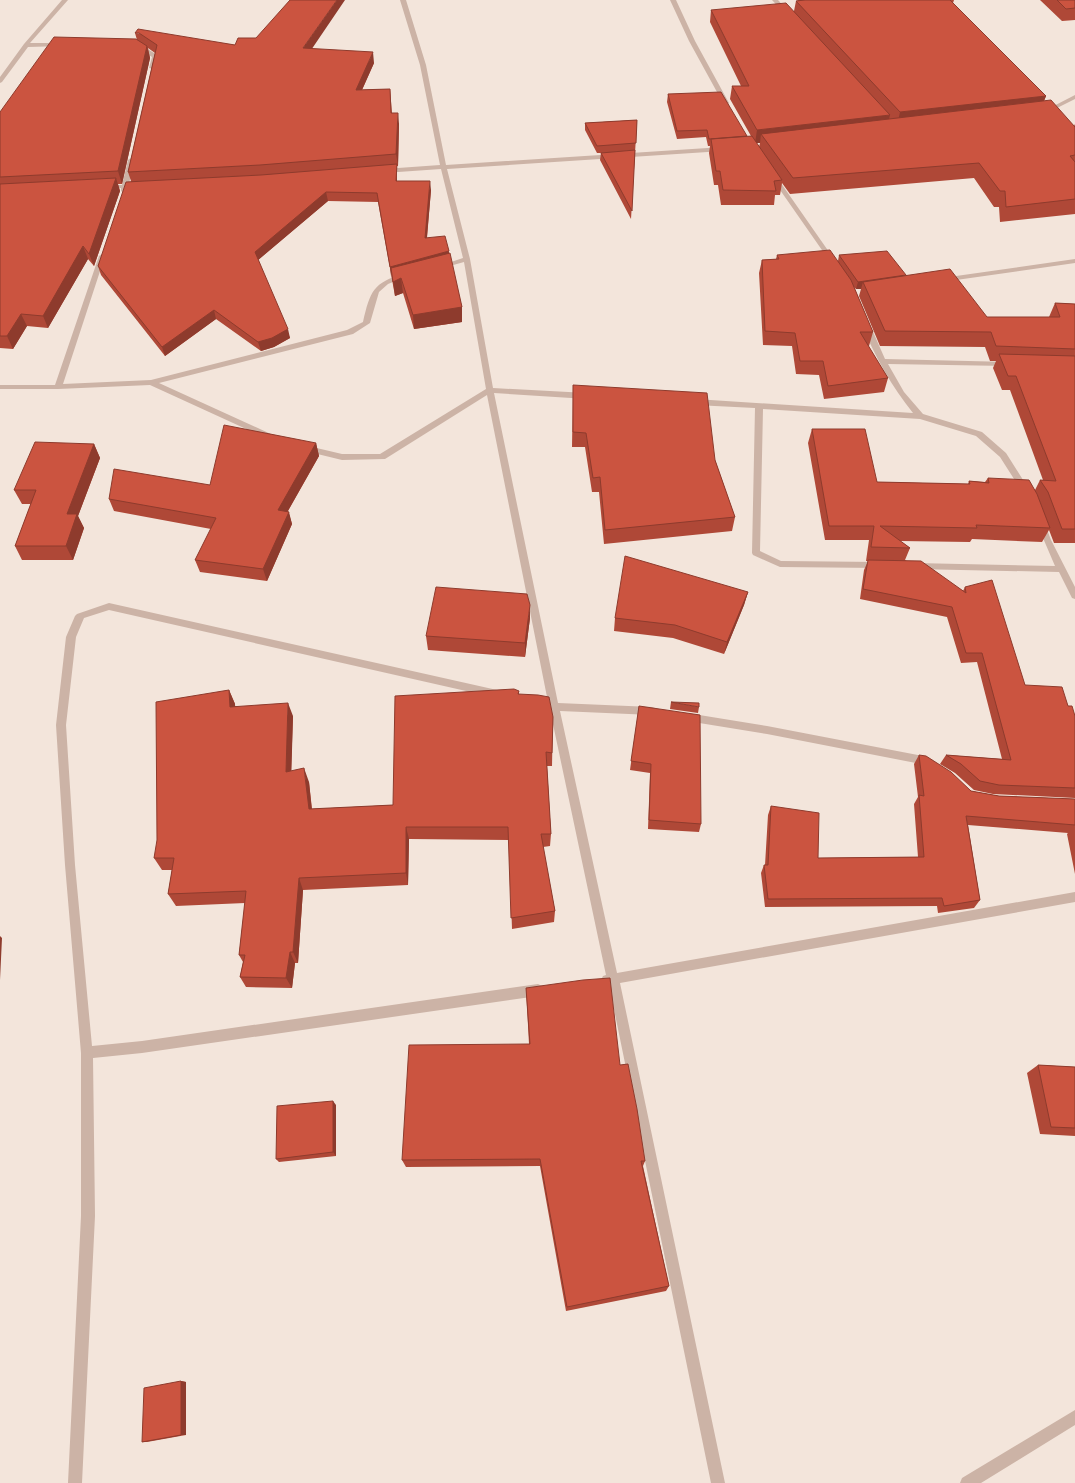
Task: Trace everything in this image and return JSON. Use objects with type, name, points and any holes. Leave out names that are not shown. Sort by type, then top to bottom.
[{"type":"street","points":[[0,81],[26,45],[65,0]]},
{"type":"street","points":[[403,0],[422,65],[443,166],[467,259],[490,390],[554,707],[613,979],[718,1483]]},
{"type":"street","points":[[673,0],[692,41],[730,110]]},
{"type":"street","points":[[775,0],[790,17]]},
{"type":"street","points":[[26,45],[72,46]]},
{"type":"street","points":[[133,47],[141,47],[155,56],[151,71]]},
{"type":"street","points":[[0,69],[8,69]]},
{"type":"street","points":[[1040,113],[1048,112],[1075,97]]},
{"type":"street","points":[[1043,106],[1053,118]]},
{"type":"street","points":[[374,171],[728,149]]},
{"type":"street","points":[[121,201],[126,186],[132,155]]},
{"type":"street","points":[[770,171],[837,269]]},
{"type":"street","points":[[102,188],[149,185]]},
{"type":"street","points":[[58,387],[106,246]]},
{"type":"street","points":[[432,269],[467,259]]},
{"type":"street","points":[[937,280],[1075,261]]},
{"type":"street","points":[[0,387],[58,387],[151,382],[350,332],[366,323],[376,290],[389,280],[410,274]]},
{"type":"street","points":[[864,319],[874,345],[883,361],[902,393],[920,416]]},
{"type":"street","points":[[883,361],[1017,365]]},
{"type":"street","points":[[151,382],[279,441]]},
{"type":"street","points":[[293,446],[342,457],[382,456],[490,390],[593,396]]},
{"type":"street","points":[[688,402],[920,416],[979,434],[1003,455],[1031,501]]},
{"type":"street","points":[[759,406],[756,553],[780,564],[889,565]]},
{"type":"street","points":[[1037,514],[1047,540],[1075,596]]},
{"type":"street","points":[[904,566],[1061,568]]},
{"type":"street","points":[[75,1483],[88,1216],[87,1053],[70,865],[61,725],[71,637],[80,616],[109,606],[507,696]]},
{"type":"street","points":[[530,702],[554,707],[650,711],[767,730],[923,760],[939,770]]},
{"type":"street","points":[[597,981],[1075,896]]},
{"type":"street","points":[[87,1053],[142,1047],[550,988]]},
{"type":"street","points":[[967,1483],[1075,1417]]},
{"type":"building","points":[[290,0],[337,0],[303,48],[373,52],[356,90],[390,89],[391,113],[398,113],[396,154],[260,165],[128,172],[157,45],[139,33],[135,33],[138,29],[235,45],[238,38],[256,38]]},
{"type":"building","points":[[950,0],[1046,96],[900,112],[796,1]]},
{"type":"building","points":[[1057,0],[1075,0],[1075,8],[1066,9]]},
{"type":"building","points":[[786,3],[890,115],[757,130],[732,86],[749,86],[711,10]]},
{"type":"building","points":[[54,37],[136,39],[147,46],[118,171],[0,177],[0,112]]},
{"type":"building","points":[[721,92],[747,136],[709,139],[707,130],[677,131],[668,94]]},
{"type":"building","points":[[1051,100],[1075,127],[1075,155],[1070,156],[1075,162],[1075,199],[1006,207],[1005,191],[1000,191],[979,163],[793,178],[761,134]]},
{"type":"building","points":[[637,120],[636,143],[597,146],[585,123]]},
{"type":"building","points":[[752,136],[782,180],[774,181],[776,191],[723,190],[720,171],[716,171],[711,139]]},
{"type":"building","points":[[635,150],[632,211],[601,153]]},
{"type":"building","points":[[397,164],[396,181],[430,181],[425,238],[445,236],[449,251],[390,267],[377,193],[326,192],[255,252],[288,329],[272,338],[258,342],[214,310],[162,347],[98,266],[126,182],[261,175]]},
{"type":"building","points":[[116,178],[89,254],[83,246],[43,316],[21,314],[7,336],[0,336],[0,184]]},
{"type":"building","points":[[830,250],[851,280],[873,332],[860,332],[888,378],[828,386],[823,361],[800,361],[795,333],[765,331],[762,260],[779,259],[777,255]]},
{"type":"building","points":[[887,251],[906,275],[858,282],[839,255]]},
{"type":"building","points":[[450,253],[462,307],[413,315],[401,278],[393,282],[391,268]]},
{"type":"building","points":[[950,269],[987,317],[1060,317],[1055,303],[1075,304],[1075,349],[996,346],[991,332],[885,331],[863,282]]},
{"type":"building","points":[[999,354],[1075,356],[1075,529],[1062,529],[1048,492],[1040,480],[1056,481],[1016,376],[1008,376]]},
{"type":"building","points":[[573,385],[707,393],[715,460],[735,517],[605,530],[600,477],[593,478],[586,433],[573,432]]},
{"type":"building","points":[[224,425],[316,443],[278,510],[289,512],[263,569],[195,560],[216,518],[109,499],[114,469],[210,485]]},
{"type":"building","points":[[812,429],[865,429],[877,482],[970,484],[969,481],[989,483],[988,478],[1029,480],[1037,494],[1050,528],[976,525],[977,528],[880,526],[910,548],[871,547],[874,526],[829,526]]},
{"type":"building","points":[[35,442],[94,444],[67,514],[77,514],[66,546],[15,546],[36,490],[14,490]]},
{"type":"building","points":[[625,556],[748,592],[727,642],[675,625],[615,618]]},
{"type":"building","points":[[868,560],[921,561],[966,593],[965,587],[992,580],[1025,685],[1062,687],[1068,706],[1072,706],[1075,716],[1075,788],[999,785],[980,781],[961,764],[946,755],[1011,760],[982,653],[966,653],[952,607],[863,589]]},
{"type":"building","points":[[436,587],[527,594],[530,605],[525,643],[426,636]]},
{"type":"building","points":[[514,689],[519,691],[518,694],[549,697],[553,717],[552,753],[546,752],[551,834],[541,834],[555,911],[511,918],[508,827],[406,827],[406,873],[299,878],[293,952],[290,952],[286,978],[240,977],[245,955],[239,955],[246,891],[168,894],[174,858],[154,858],[157,840],[156,702],[229,690],[230,707],[288,703],[286,772],[304,768],[309,809],[393,805],[395,696]]},
{"type":"building","points":[[671,702],[699,703],[699,707]]},
{"type":"building","points":[[639,706],[700,715],[701,824],[649,820],[651,764],[631,761]]},
{"type":"building","points":[[919,755],[926,756],[951,772],[971,791],[999,796],[1075,799],[1075,825],[966,816],[980,900],[944,906],[942,898],[768,899],[764,865],[768,865],[771,806],[819,813],[818,858],[924,857],[919,795],[924,796]]},
{"type":"building","points":[[610,978],[620,1065],[628,1064],[645,1161],[641,1161],[669,1286],[567,1307],[540,1159],[402,1160],[409,1045],[530,1044],[526,988],[583,980]]},
{"type":"building","points":[[1038,1065],[1075,1067],[1075,1128],[1051,1127]]},
{"type":"building","points":[[333,1101],[333,1152],[276,1159],[277,1106]]},
{"type":"building","points":[[181,1381],[181,1435],[142,1442],[144,1388]]}]
